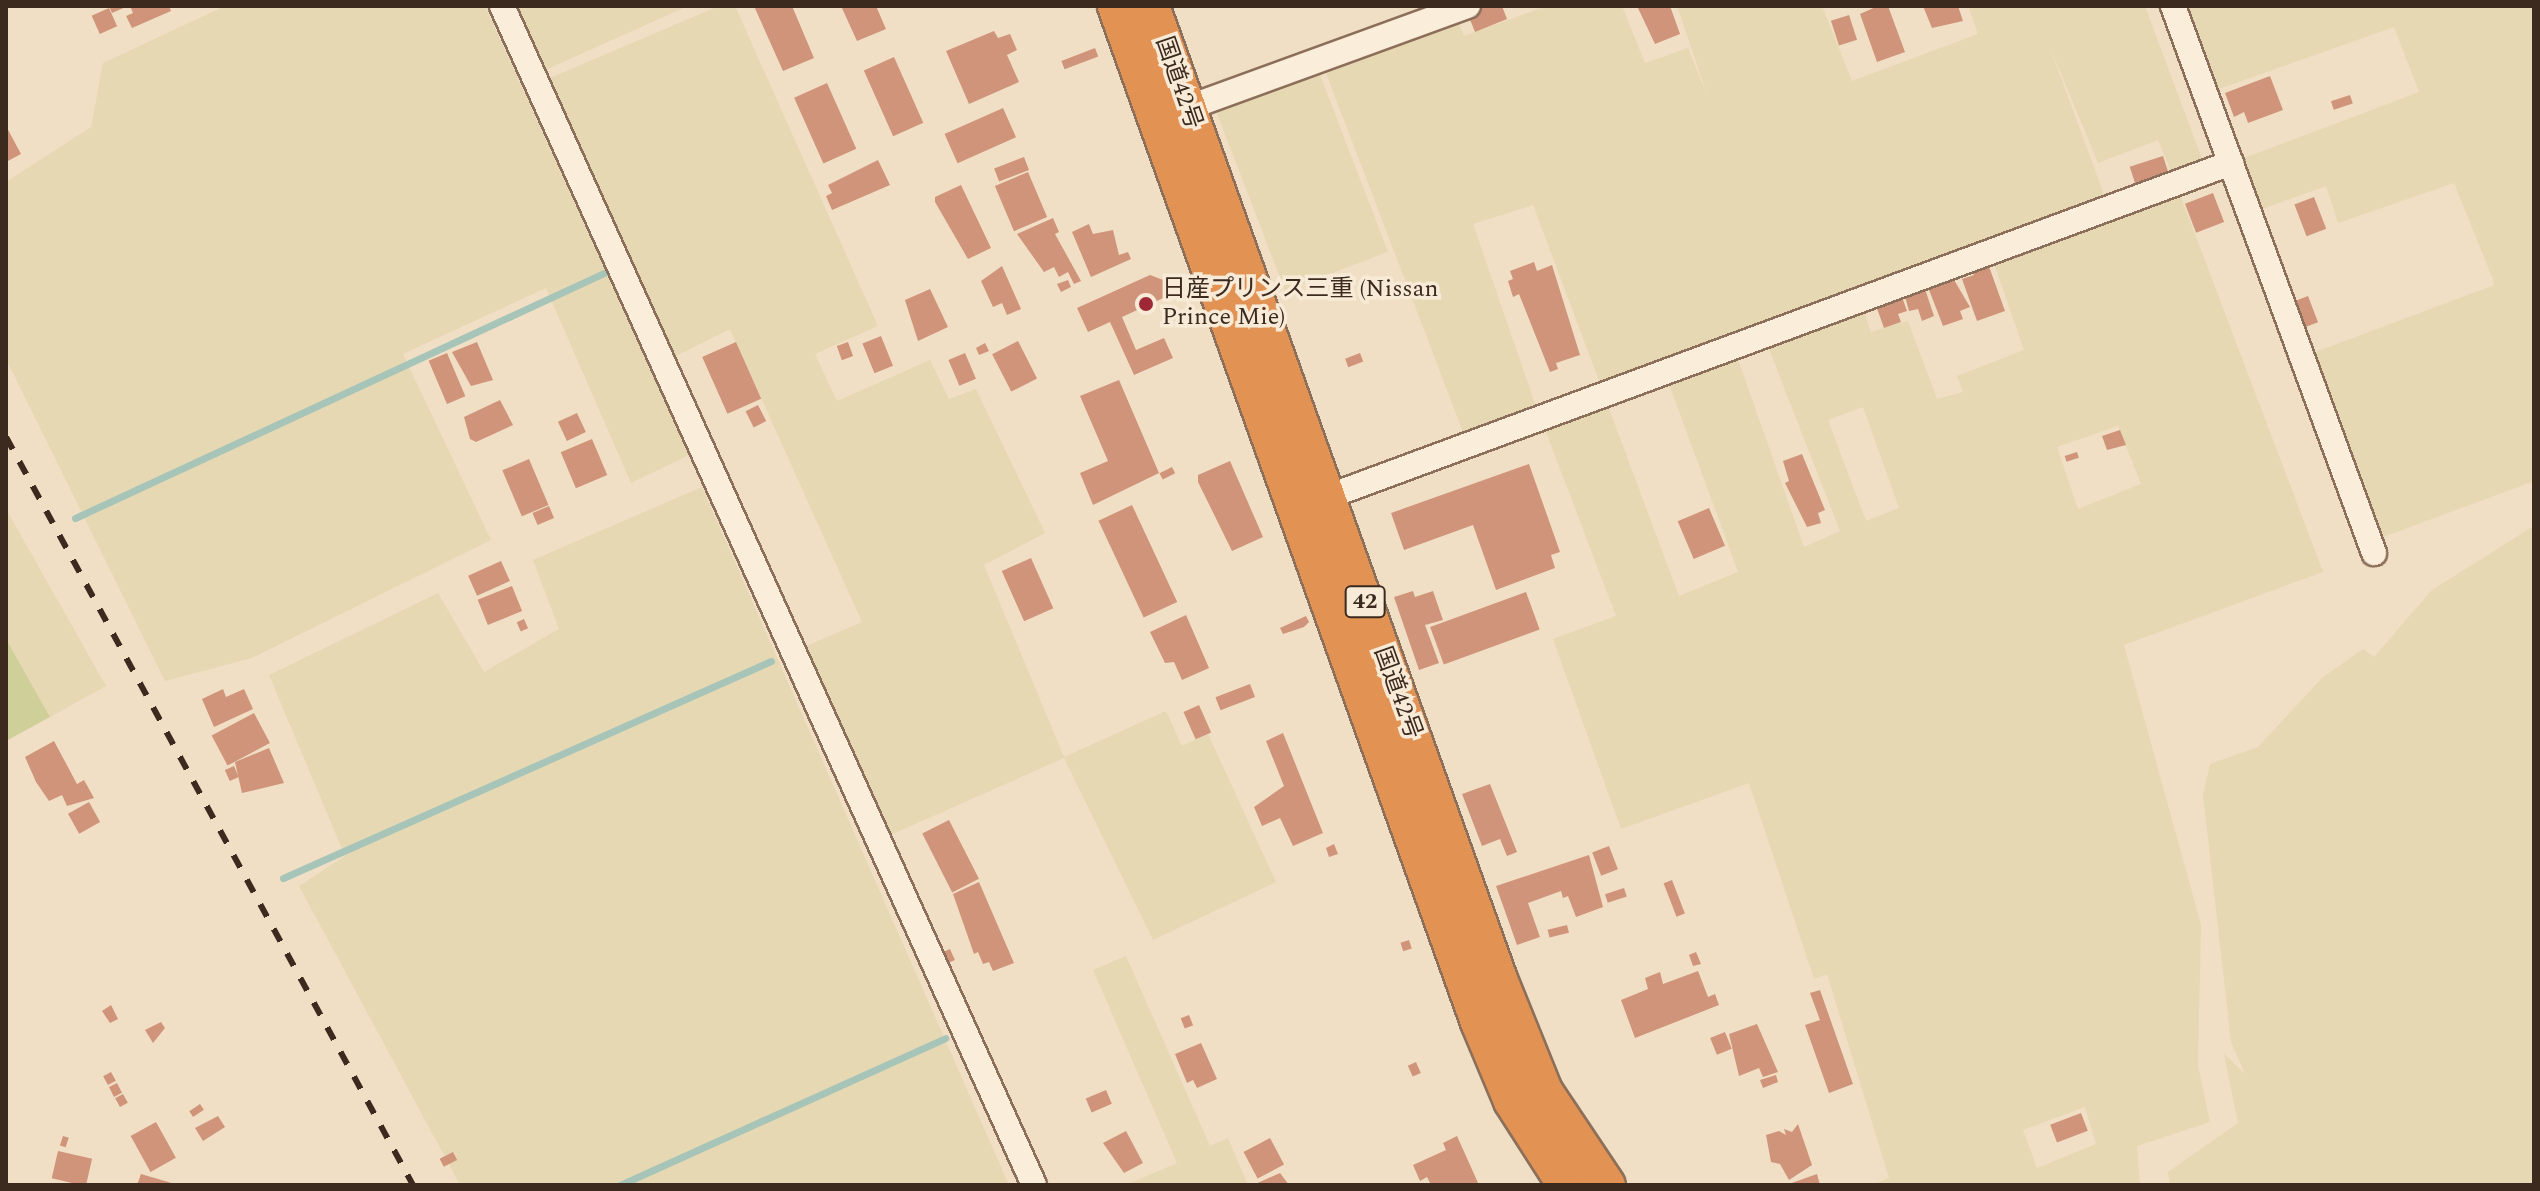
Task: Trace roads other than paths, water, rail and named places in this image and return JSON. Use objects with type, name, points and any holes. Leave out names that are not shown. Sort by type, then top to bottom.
[{"type":"highway","name":"国道42号","points":[[1116,6],[1479,1022],[1512,1101],[1566,1185]]},
{"type":"highway","name":"国道42号","points":[[1151,6],[1538,1077],[1569,1134],[1607,1185]]},
{"type":"street","points":[[502,6],[1034,1185]]},
{"type":"street","points":[[1187,108],[1468,6]]},
{"type":"street","points":[[2173,6],[2374,553]]},
{"type":"street","points":[[1327,497],[2231,163]]},
{"type":"waterway","points":[[75,518],[606,272]]},
{"type":"waterway","points":[[283,878],[771,661]]},
{"type":"waterway","points":[[620,1185],[945,1038]]},
{"type":"railway","points":[[6,437],[413,1185]]},
{"type":"place","name":"日産プリンス三重 (Nissan Prince Mie)","points":[[1146,304]]}]
